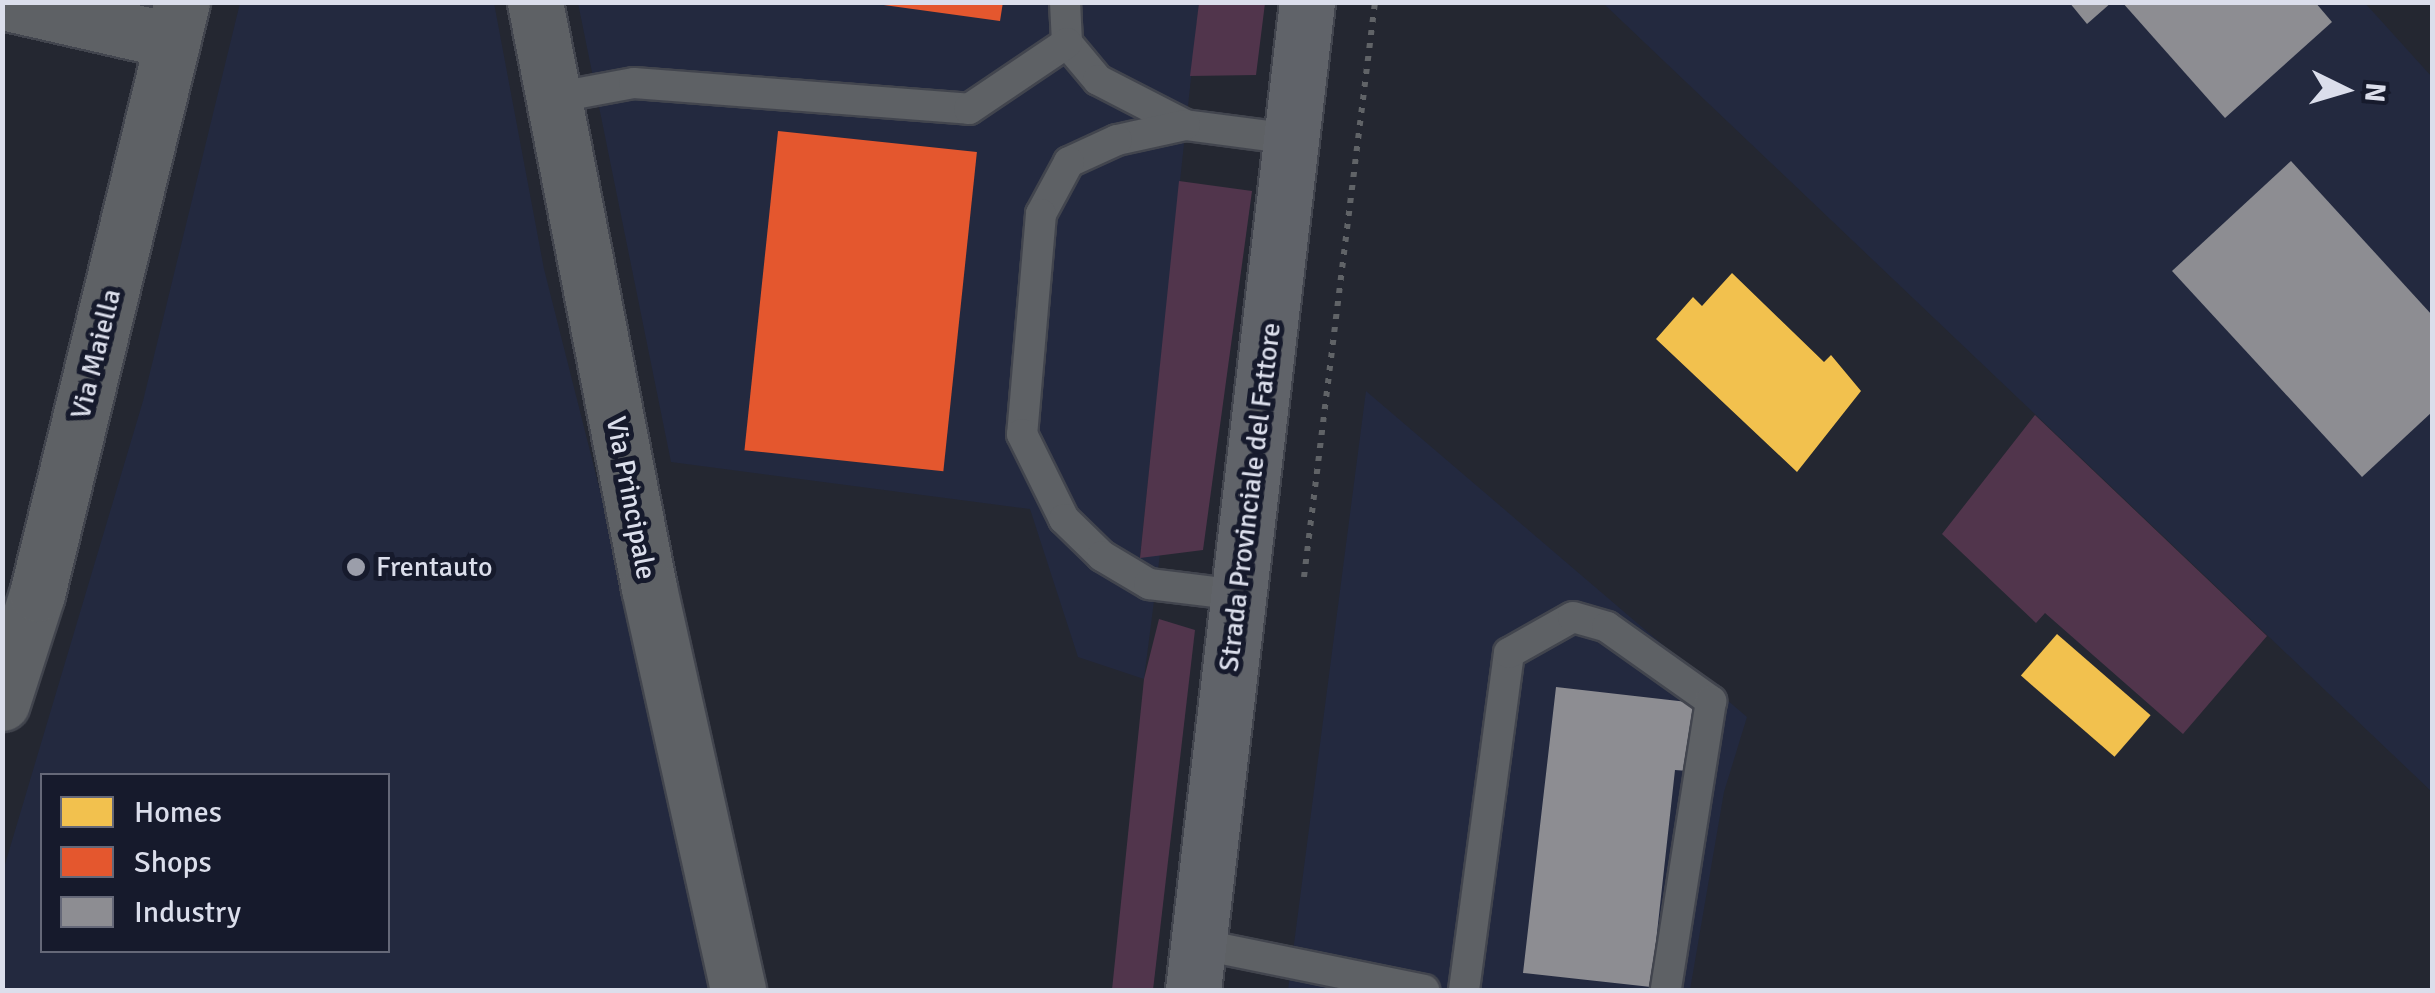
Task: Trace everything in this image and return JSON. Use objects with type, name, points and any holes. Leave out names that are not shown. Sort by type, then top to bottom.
[{"type":"main road","name":"Strada Provinciale del Fattore","points":[[1195,967],[1307,2]]},
{"type":"street","points":[[3,2],[178,22]]},
{"type":"street","name":"Via Principale","points":[[534,2],[649,588],[738,990]]},
{"type":"street","name":"Via Maiella","points":[[2,703],[37,594],[178,22]]},
{"type":"lane","points":[[1065,2],[1067,43],[1098,80],[1185,125],[1291,139]]},
{"type":"lane","points":[[553,98],[634,83],[969,109],[1067,43]]},
{"type":"lane","points":[[1185,125],[1117,140],[1069,162],[1041,214],[1022,434],[1064,519],[1102,556],[1149,584],[1238,595]]},
{"type":"lane","points":[[1464,990],[1508,654],[1573,617],[1607,627],[1711,701],[1666,990]]},
{"type":"lane","points":[[1195,967],[1424,990]]},
{"type":"path","points":[[1304,582],[1375,2]]},
{"type":"shaded area","name":"Frentauto","points":[[240,3],[494,3],[544,269],[661,732],[715,990],[3,990],[3,871],[143,401]]},
{"type":"shaded area","points":[[578,3],[1199,3],[1140,557],[1160,554],[1144,679],[1078,657],[1030,509],[671,462]]},
{"type":"shaded area","points":[[1199,3],[1265,3],[1256,75],[1190,76]]},
{"type":"shaded area","points":[[1603,3],[2365,3],[2432,77],[2432,792]]},
{"type":"shaded area","points":[[1179,181],[1252,191],[1203,550],[1140,558]]},
{"type":"shaded area","points":[[1366,391],[1747,717],[1724,792],[1690,990],[1288,990]]},
{"type":"shaded area","points":[[2035,415],[2267,636],[2183,734],[2045,613],[2036,623],[1942,534]]},
{"type":"shaded area","points":[[1159,619],[1195,630],[1153,990],[1112,990],[1144,679]]},
{"type":"building: Homes","points":[[1732,273],[1824,362],[1831,355],[1861,391],[1797,472],[1656,339],[1693,297],[1702,306]]},
{"type":"building: Homes","points":[[2057,634],[2151,715],[2115,757],[2021,676]]},
{"type":"building: Shops","points":[[862,2],[1003,2],[1000,21]]},
{"type":"building: Shops","points":[[778,131],[977,152],[943,471],[744,450]]},
{"type":"building: Industry","points":[[2069,2],[2112,2],[2087,24]]},
{"type":"building: Industry","points":[[2122,2],[2315,2],[2332,22],[2225,118]]},
{"type":"building: Industry","points":[[2291,161],[2432,315],[2432,412],[2362,477],[2172,271]]},
{"type":"building: Industry","points":[[1556,687],[1696,703],[1688,771],[1675,770],[1651,987],[1523,973]]},
{"type":"place","name":"Frentauto","points":[[356,567]]}]
